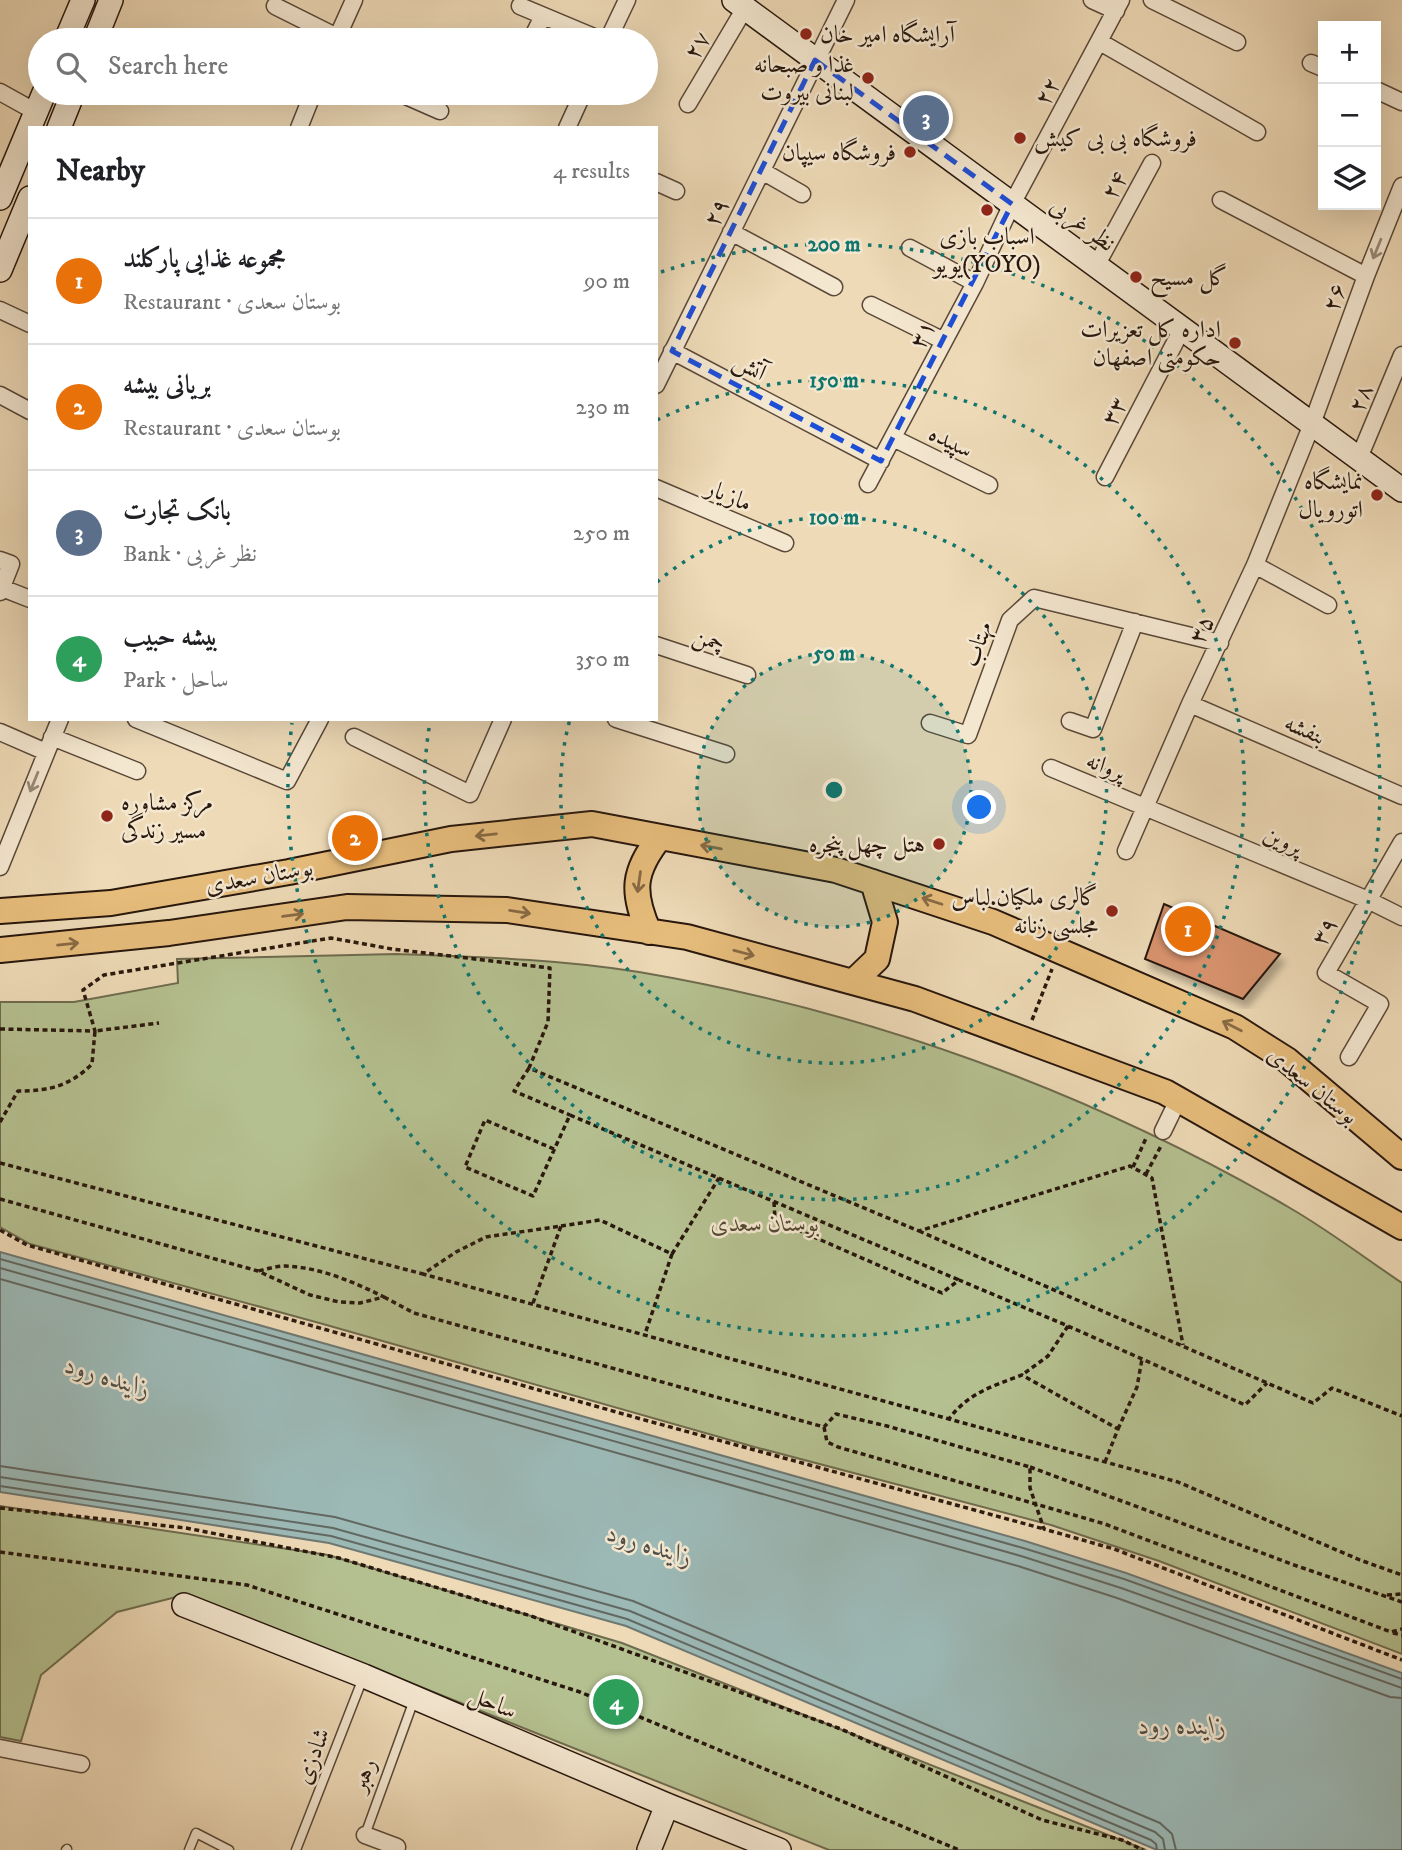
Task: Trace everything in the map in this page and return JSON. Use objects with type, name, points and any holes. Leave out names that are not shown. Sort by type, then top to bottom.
[{"type":"main road","points":[[71,28],[83,0]]},
{"type":"main road","points":[[99,28],[111,0]]},
{"type":"main road","name":"نظر غربی","points":[[739,4],[1402,490]]},
{"type":"main road","points":[[30,126],[39,105]]},
{"type":"main road","points":[[60,126],[68,105]]},
{"type":"main road","points":[[0,198],[28,131]]},
{"type":"main road","points":[[0,270],[28,203]]},
{"type":"main road","name":"بوستان سعدی","points":[[0,911],[110,903],[289,872],[451,839],[592,824],[836,870],[993,922],[1235,1027],[1287,1060],[1402,1157]]},
{"type":"main road","points":[[649,932],[638,909],[637,886],[643,858],[660,837]]},
{"type":"main road","points":[[853,982],[877,959],[885,922],[873,882]]},
{"type":"main road","name":"بوستان سعدی","points":[[0,950],[169,933],[347,907],[507,910],[687,937],[915,999],[1165,1092],[1402,1227]]},
{"type":"main road","name":"ساحل","points":[[184,1605],[364,1676],[779,1850]]},
{"type":"main road","points":[[649,1850],[667,1805]]},
{"type":"street","points":[[342,28],[354,0]]},
{"type":"street","points":[[614,28],[627,0]]},
{"type":"street","name":"۲۹","points":[[661,364],[672,351],[846,0]]},
{"type":"street","points":[[1092,0],[1118,5]]},
{"type":"street","points":[[1152,0],[1237,42]]},
{"type":"street","name":"۲۷","points":[[688,104],[739,4]]},
{"type":"street","name":"۲۲","points":[[1012,204],[1118,5]]},
{"type":"street","points":[[275,6],[316,28]]},
{"type":"street","points":[[520,6],[572,28]]},
{"type":"street","points":[[537,28],[543,16]]},
{"type":"street","points":[[1100,42],[1257,132]]},
{"type":"street","points":[[0,92],[28,99]]},
{"type":"street","points":[[1381,92],[1402,102]]},
{"type":"street","points":[[300,126],[308,105]]},
{"type":"street","points":[[426,105],[440,111]]},
{"type":"street","points":[[568,126],[578,105]]},
{"type":"street","name":"۲۴","points":[[1096,265],[1152,163]]},
{"type":"street","points":[[762,172],[802,194]]},
{"type":"street","points":[[658,183],[676,191]]},
{"type":"street","name":"۲۶","points":[[1312,424],[1402,186]]},
{"type":"street","points":[[1220,200],[1366,276]]},
{"type":"street","name":"۳۱","points":[[868,484],[975,284],[1012,204]]},
{"type":"street","points":[[731,232],[834,287]]},
{"type":"street","points":[[910,248],[975,284]]},
{"type":"street","points":[[871,305],[944,341]]},
{"type":"street","points":[[0,310],[28,323]]},
{"type":"street","name":"۳۳","points":[[1105,477],[1182,329]]},
{"type":"street","name":"آتش","points":[[672,351],[881,461]]},
{"type":"street","name":"۲۸","points":[[1359,458],[1402,355]]},
{"type":"street","points":[[0,396],[28,410]]},
{"type":"street","name":"۳۵","points":[[1126,851],[1190,704],[1255,565],[1312,424]]},
{"type":"street","name":"سپیده","points":[[893,438],[989,485]]},
{"type":"street","name":"مازیار","points":[[658,489],[785,543]]},
{"type":"street","points":[[0,560],[11,564],[1,590],[28,598]]},
{"type":"street","points":[[1255,565],[1328,605]]},
{"type":"street","name":"مهتاب","points":[[930,723],[968,734],[1010,620],[1034,598],[1220,643]]},
{"type":"street","points":[[1070,721],[1093,729],[1135,622]]},
{"type":"street","name":"چمن","points":[[658,646],[747,675]]},
{"type":"street","name":"بنفشه","points":[[1190,704],[1402,796]]},
{"type":"street","points":[[0,867],[59,721]]},
{"type":"street","points":[[141,721],[287,781],[319,721]]},
{"type":"street","points":[[354,737],[470,794],[502,721]]},
{"type":"street","points":[[622,721],[726,754]]},
{"type":"street","points":[[0,732],[137,771]]},
{"type":"street","name":"پروانه","points":[[1051,768],[1145,806]]},
{"type":"street","name":"پروین","points":[[1145,806],[1368,900],[1402,917]]},
{"type":"street","name":"۳۹","points":[[1349,1057],[1380,1004],[1326,973],[1402,842]]},
{"type":"street","points":[[1158,1135],[1178,1100]]},
{"type":"street","points":[[0,1748],[81,1764]]},
{"type":"street","name":"رهبر","points":[[366,1835],[397,1847]]},
{"type":"lane","name":"شادزی","points":[[296,1850],[364,1676]]},
{"type":"lane","name":"رهبر","points":[[366,1835],[415,1697]]},
{"type":"lane","points":[[188,1850],[196,1833],[229,1850]]},
{"type":"path","points":[[0,1122],[18,1091],[45,1091],[79,1076],[92,1064],[95,1031],[83,990],[104,975],[331,938],[393,949],[550,968],[548,1022],[529,1068],[514,1091],[1068,1326],[1245,1405],[1268,1383]]},
{"type":"path","points":[[1025,1040],[1059,950]]},
{"type":"path","points":[[0,1029],[95,1031],[159,1023]]},
{"type":"path","points":[[529,1068],[919,1231],[1313,1403],[1332,1388],[1402,1416]]},
{"type":"path","points":[[554,1149],[485,1120],[465,1167],[533,1196],[570,1115]]},
{"type":"path","points":[[1133,1167],[1158,1135]]},
{"type":"path","points":[[1146,1174],[1158,1135]]},
{"type":"path","points":[[0,1163],[533,1303],[1178,1482],[1360,1560],[1402,1575]]},
{"type":"path","points":[[919,1231],[1133,1167],[1152,1178],[1183,1345]]},
{"type":"path","points":[[645,1334],[672,1254],[719,1178]]},
{"type":"path","points":[[0,1199],[258,1271],[310,1295],[339,1302],[360,1303],[384,1297]]},
{"type":"path","points":[[774,1201],[775,1220],[930,1288],[943,1293],[959,1280]]},
{"type":"path","points":[[423,1274],[456,1252],[486,1237],[600,1220],[672,1254]]},
{"type":"path","points":[[533,1303],[561,1226]]},
{"type":"path","points":[[0,1230],[27,1245],[641,1419],[1114,1549],[1402,1660]]},
{"type":"path","points":[[258,1271],[284,1266],[314,1270],[363,1287],[414,1313],[824,1427]]},
{"type":"path","points":[[949,1419],[961,1403],[987,1389],[1022,1376],[1048,1356],[1068,1326]]},
{"type":"path","points":[[1105,1462],[1137,1387],[1142,1359]]},
{"type":"path","points":[[1022,1376],[1118,1429]]},
{"type":"path","points":[[824,1427],[836,1414],[887,1426],[1030,1468],[1402,1602]]},
{"type":"path","points":[[824,1427],[827,1442],[838,1447],[1105,1524],[1402,1635]]},
{"type":"path","points":[[1030,1468],[1030,1488],[1044,1529]]},
{"type":"path","points":[[0,1508],[186,1528],[339,1558],[531,1616],[841,1729],[1042,1820],[1122,1840],[1143,1850]]},
{"type":"path","points":[[0,1552],[247,1585],[580,1692],[959,1850]]},
{"type":"path","points":[[1384,1596],[1402,1594]]},
{"type":"path","points":[[1391,1632],[1402,1629]]},
{"type":"highlighted area","points":[[815,60],[1012,204],[881,461],[672,351]]},
{"type":"green space","name":"بوستان سعدی","points":[[397,954],[549,961],[639,972],[809,1009],[893,1033],[1056,1092],[1136,1127],[1290,1208],[1402,1283],[1402,1654],[1159,1561],[1051,1525],[751,1446],[30,1244],[0,1227],[0,1002],[74,1002],[178,983],[177,959]]},
{"type":"green space","points":[[0,1506],[328,1555],[622,1643],[1146,1850],[829,1850],[188,1594],[117,1612],[41,1675],[21,1741],[0,1737]]},
{"type":"water","name":"زاینده رود","points":[[0,1252],[1025,1541],[1126,1573],[1402,1673],[1402,1850],[1157,1850],[626,1626],[329,1543],[0,1492]]},
{"type":"building","points":[[1164,904],[1280,954],[1243,999],[1145,959]]},
{"type":"place","name":"آرایشگاه امیر خان","points":[[806,34]]},
{"type":"place","name":"غذا و صبحانه لبنانی بیروت","points":[[868,78]]},
{"type":"place","name":"بانک تجارت","points":[[926,118]]},
{"type":"place","name":"فروشگاه بی بی کیش","points":[[1020,138]]},
{"type":"place","name":"فروشگاه سیپان","points":[[910,152]]},
{"type":"place","name":"اسباب بازی یویو(YOYO)","points":[[987,210]]},
{"type":"place","name":"گل مسیح","points":[[1136,277]]},
{"type":"place","name":"اداره کل تعزیرات حکومتی اصفهان","points":[[1235,343]]},
{"type":"place","name":"نمایشگاه اتورویال","points":[[1377,495]]},
{"type":"place","name":"مرکز مشاوره مسیر زندگی","points":[[107,816]]},
{"type":"place","name":"بریانی بیشه","points":[[355,838]]},
{"type":"place","name":"هتل چهل پنجره","points":[[939,844]]},
{"type":"place","name":"گالری ملکیان.لباس مجلسی زنانه","points":[[1112,911]]},
{"type":"place","name":"مجموعه غذایی پارکلند","points":[[1188,929]]},
{"type":"place","name":"بیشه حبیب","points":[[616,1702]]}]
